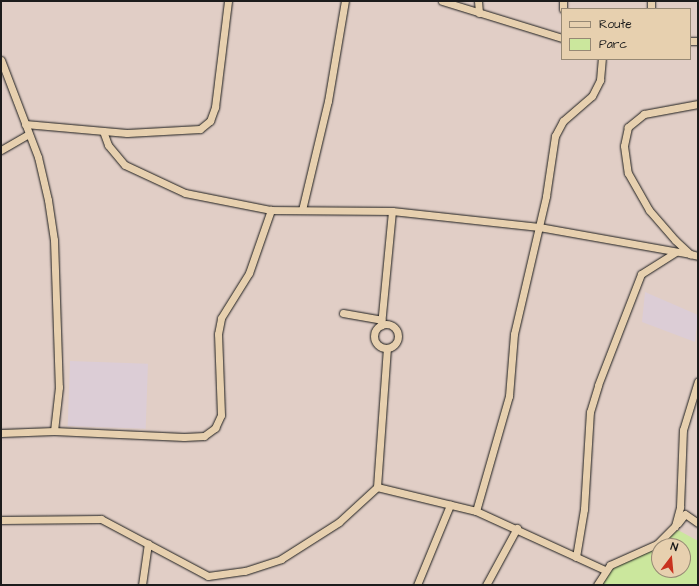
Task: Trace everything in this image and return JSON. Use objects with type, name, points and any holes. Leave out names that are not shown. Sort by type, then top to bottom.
[{"type":"street","points":[[25,124],[103,131],[189,131],[206,125],[215,107],[228,1]]},
{"type":"street","points":[[302,210],[328,101],[345,1]]},
{"type":"street","points":[[442,1],[561,38]]},
{"type":"street","points":[[478,1],[479,13]]},
{"type":"street","points":[[1,60],[42,168],[54,240],[59,387],[54,431]]},
{"type":"street","points":[[476,511],[509,396],[514,334],[539,227],[555,136],[564,121],[592,96],[600,80],[602,60]]},
{"type":"street","points":[[690,254],[638,194],[628,173],[624,146],[628,127],[644,114],[698,104]]},
{"type":"street","points":[[103,131],[108,145],[125,165],[161,184],[212,199],[270,210],[392,211],[539,227],[698,256]]},
{"type":"street","points":[[1,150],[29,134]]},
{"type":"street","points":[[1,433],[54,431],[184,437],[204,436],[215,428],[221,415],[218,334],[220,318],[249,273],[270,210]]},
{"type":"street","points":[[343,313],[381,323],[392,326],[397,331],[396,342],[387,348],[380,346],[374,338],[381,323],[392,211]]},
{"type":"street","points":[[576,557],[584,509],[590,412],[598,385],[641,274],[676,252]]},
{"type":"street","points":[[1,520],[101,519],[208,576],[244,571],[295,551],[339,522],[377,487],[387,348]]},
{"type":"street","points":[[675,526],[680,507],[683,430],[698,380]]},
{"type":"street","points":[[377,487],[476,511],[517,528],[605,570]]},
{"type":"street","points":[[417,585],[450,505]]},
{"type":"street","points":[[597,585],[605,570],[657,544],[685,514],[698,523]]},
{"type":"street","points":[[486,585],[517,528]]},
{"type":"street","points":[[142,585],[148,544]]},
{"type":"shaded area","points":[[645,292],[698,315],[695,342],[642,322]]},
{"type":"shaded area","points":[[70,361],[148,364],[146,429],[68,426]]},
{"type":"green space","points":[[678,530],[698,541],[698,585],[598,585],[614,565],[651,549],[651,578],[691,578],[691,538],[668,538]]}]
